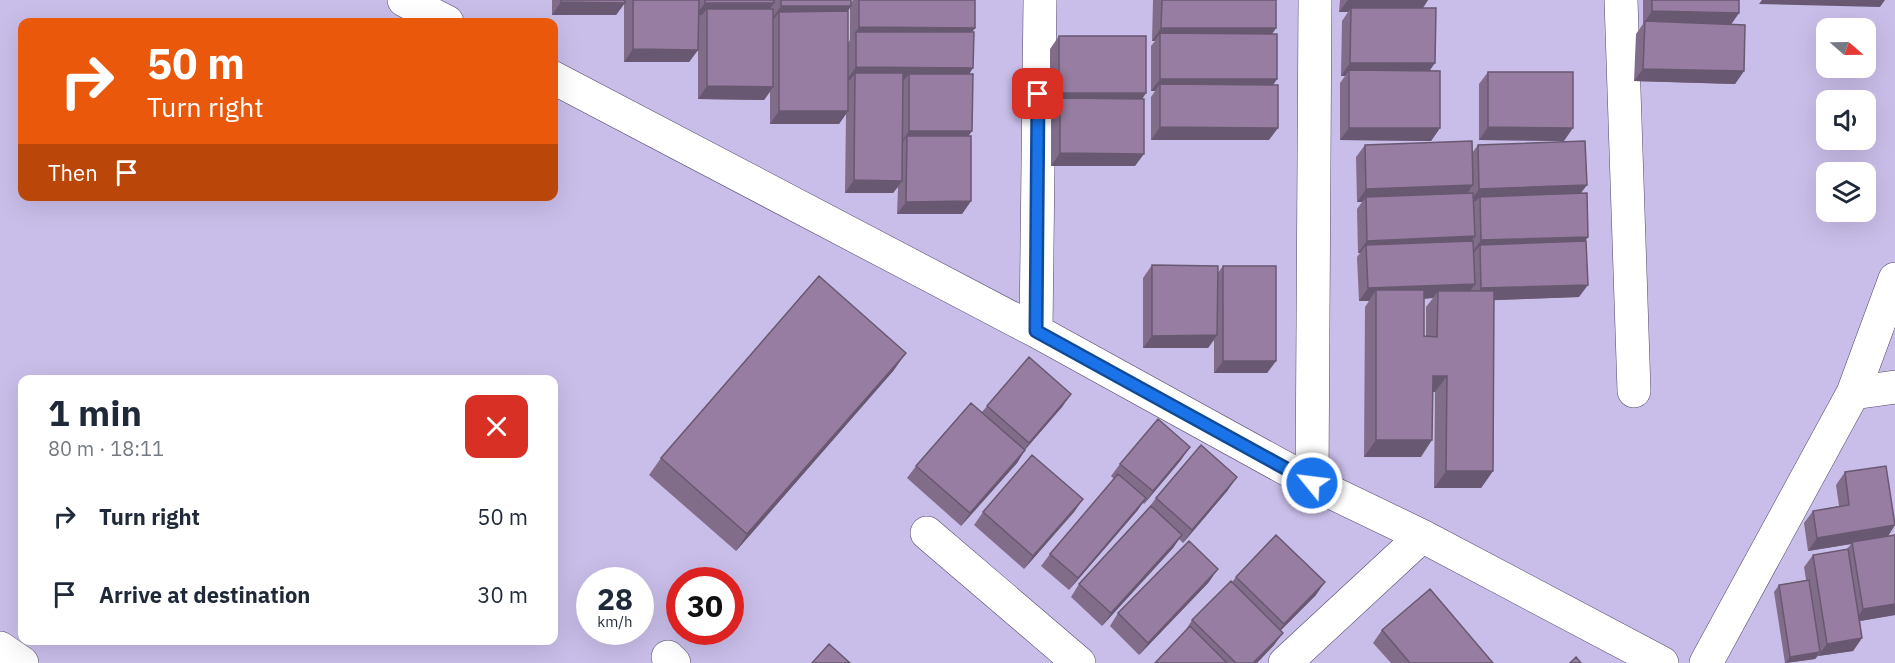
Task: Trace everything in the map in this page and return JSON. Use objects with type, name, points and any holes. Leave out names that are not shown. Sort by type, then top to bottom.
[{"type":"street","points":[[404,0],[439,18]]},
{"type":"street","points":[[1036,331],[1040,0]]},
{"type":"street","points":[[1312,483],[1315,0]]},
{"type":"street","points":[[1621,0],[1634,391]]},
{"type":"street","points":[[558,80],[1036,331],[1312,483],[1422,536],[1662,663]]},
{"type":"street","points":[[1706,663],[1853,393],[1895,279]]},
{"type":"street","points":[[1853,393],[1895,387]]},
{"type":"street","points":[[927,533],[1079,663]]},
{"type":"street","points":[[1285,663],[1422,536]]},
{"type":"street","points":[[0,648],[22,663]]},
{"type":"building","points":[[561,0],[625,0],[625,3],[561,2]]},
{"type":"building","points":[[633,0],[699,0],[698,50],[633,49]]},
{"type":"building","points":[[705,0],[774,0],[774,3],[705,3]]},
{"type":"building","points":[[781,0],[851,0],[851,6],[781,6]]},
{"type":"building","points":[[859,0],[975,0],[975,28],[859,27]]},
{"type":"building","points":[[1162,0],[1276,0],[1276,28],[1161,28]]},
{"type":"building","points":[[1652,0],[1739,0],[1739,13],[1652,11]]},
{"type":"building","points":[[1351,8],[1436,8],[1435,63],[1350,63]]},
{"type":"building","points":[[707,9],[773,9],[773,87],[707,86]]},
{"type":"building","points":[[848,11],[848,111],[779,111],[779,12]]},
{"type":"building","points":[[1645,21],[1745,25],[1744,71],[1643,69]]},
{"type":"building","points":[[856,32],[974,32],[973,68],[856,67]]},
{"type":"building","points":[[1160,33],[1277,34],[1277,79],[1160,79]]},
{"type":"building","points":[[1059,36],[1146,36],[1146,93],[1059,93]]},
{"type":"building","points":[[1349,70],[1440,71],[1440,128],[1349,128]]},
{"type":"building","points":[[1488,72],[1573,72],[1573,128],[1488,127]]},
{"type":"building","points":[[855,73],[903,73],[902,181],[854,180]]},
{"type":"building","points":[[909,74],[973,74],[972,131],[909,131]]},
{"type":"building","points":[[1160,84],[1278,85],[1278,128],[1160,127]]},
{"type":"building","points":[[1060,98],[1144,99],[1144,154],[1060,153]]},
{"type":"building","points":[[907,136],[971,136],[971,201],[906,202]]},
{"type":"building","points":[[1472,141],[1473,185],[1366,189],[1365,145]]},
{"type":"building","points":[[1585,141],[1587,185],[1479,189],[1478,145]]},
{"type":"building","points":[[1473,193],[1475,236],[1367,241],[1366,197]]},
{"type":"building","points":[[1587,193],[1588,237],[1481,240],[1480,197]]},
{"type":"building","points":[[1473,241],[1475,284],[1368,288],[1366,245]]},
{"type":"building","points":[[1586,241],[1588,285],[1481,288],[1480,245]]},
{"type":"building","points":[[1152,265],[1218,266],[1217,335],[1152,336]]},
{"type":"building","points":[[1223,266],[1276,266],[1276,361],[1223,361]]},
{"type":"building","points":[[819,276],[906,353],[747,534],[661,458]]},
{"type":"building","points":[[1376,290],[1424,290],[1424,336],[1437,337],[1438,291],[1494,291],[1493,471],[1446,471],[1447,376],[1433,376],[1432,440],[1376,440]]},
{"type":"building","points":[[1029,357],[1071,394],[1029,443],[987,406]]},
{"type":"building","points":[[971,403],[1025,450],[970,513],[916,466]]},
{"type":"building","points":[[1158,419],[1190,447],[1153,491],[1120,464]]},
{"type":"building","points":[[1201,445],[1237,477],[1192,530],[1156,498]]},
{"type":"building","points":[[1032,455],[1083,499],[1033,556],[983,512]]},
{"type":"building","points":[[1886,466],[1895,525],[1817,538],[1813,511],[1849,505],[1845,472]]},
{"type":"building","points":[[1118,474],[1146,498],[1078,578],[1050,554]]},
{"type":"building","points":[[1151,506],[1182,535],[1111,613],[1079,584]]},
{"type":"building","points":[[1276,535],[1325,582],[1284,624],[1236,577]]},
{"type":"building","points":[[1895,535],[1895,604],[1863,609],[1852,542]]},
{"type":"building","points":[[1189,541],[1218,569],[1148,643],[1118,613]]},
{"type":"building","points":[[1848,549],[1862,638],[1827,644],[1813,555]]},
{"type":"building","points":[[1809,580],[1820,652],[1790,657],[1779,585]]},
{"type":"building","points":[[1231,581],[1283,633],[1253,663],[1236,663],[1192,620]]},
{"type":"building","points":[[1430,589],[1493,663],[1410,663],[1382,630]]},
{"type":"building","points":[[1190,626],[1227,663],[1155,663]]},
{"type":"building","points":[[829,644],[850,663],[812,663]]},
{"type":"building","points":[[1576,657],[1581,663],[1570,663]]},
{"type":"route","points":[[1038,94],[1036,331],[1312,483]]}]
